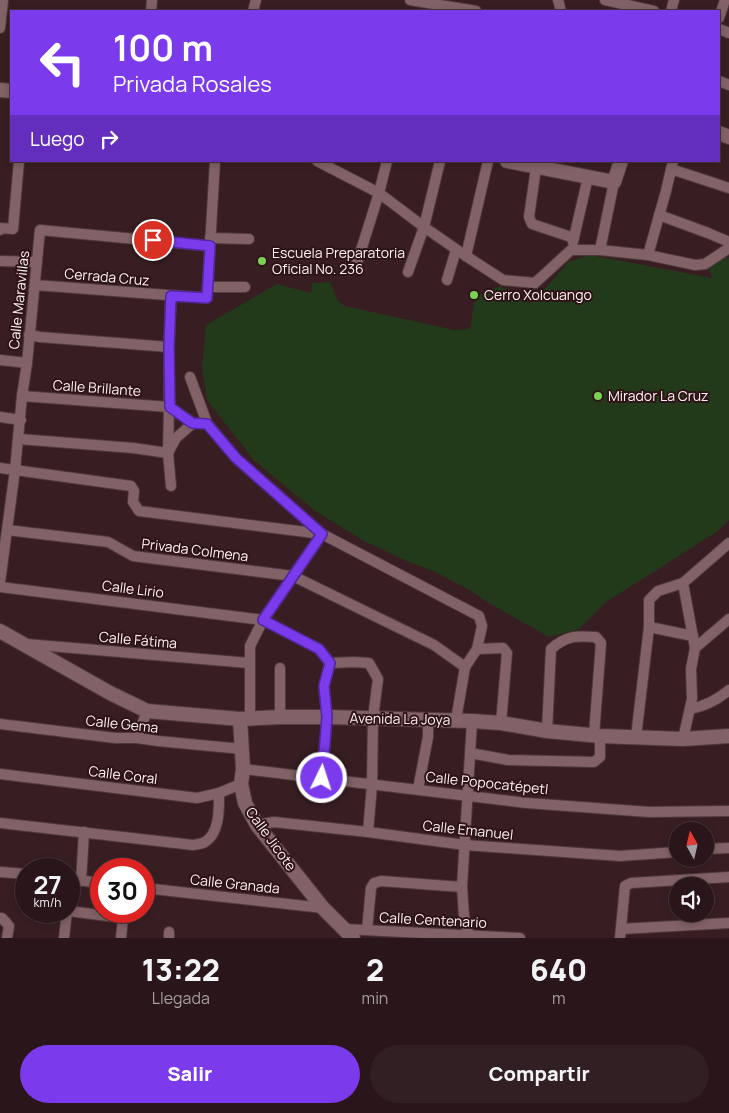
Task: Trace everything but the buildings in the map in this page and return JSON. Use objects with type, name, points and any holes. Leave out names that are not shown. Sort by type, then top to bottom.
[{"type":"main road","points":[[511,162],[614,182],[621,162]]},
{"type":"main road","name":"Avenida La Joya","points":[[0,631],[110,693],[147,711],[245,718],[327,717],[456,720],[502,723],[547,731],[597,736],[683,739],[729,736]]},
{"type":"main road","name":"Calle Jicote","points":[[245,718],[241,784],[245,803],[257,825],[323,908],[348,933]]},
{"type":"street","points":[[0,28],[3,0]]},
{"type":"street","points":[[605,0],[629,2],[651,10]]},
{"type":"street","points":[[720,15],[725,0]]},
{"type":"street","points":[[416,4],[467,10]]},
{"type":"street","points":[[0,230],[0,228],[13,229],[18,162]]},
{"type":"street","points":[[215,162],[207,287],[244,287]]},
{"type":"street","points":[[319,162],[379,193],[456,250],[503,280],[535,283],[571,250],[588,177]]},
{"type":"street","points":[[357,263],[387,162]]},
{"type":"street","points":[[408,272],[424,227],[440,162]]},
{"type":"street","points":[[466,256],[488,162]]},
{"type":"street","points":[[648,256],[672,165],[729,188]]},
{"type":"street","points":[[536,168],[529,217],[532,224],[574,238]]},
{"type":"street","points":[[600,250],[614,182]]},
{"type":"street","points":[[659,215],[729,242]]},
{"type":"street","name":"Calle Maravillas","points":[[0,582],[15,470],[40,230],[210,242]]},
{"type":"street","points":[[210,242],[249,239]]},
{"type":"street","points":[[571,250],[600,250],[648,256],[695,265],[705,264],[729,248]]},
{"type":"street","points":[[447,280],[456,250]]},
{"type":"street","points":[[0,261],[37,262]]},
{"type":"street","name":"Cerrada Cruz","points":[[34,285],[207,298],[207,287]]},
{"type":"street","points":[[171,296],[168,453],[171,486]]},
{"type":"street","points":[[30,335],[169,347]]},
{"type":"street","points":[[0,360],[26,363]]},
{"type":"street","points":[[190,377],[207,424],[236,458],[322,534],[479,616],[482,626],[477,649],[465,667],[456,720]]},
{"type":"street","name":"Calle Brillante","points":[[22,396],[170,407]]},
{"type":"street","points":[[170,407],[192,423],[207,424]]},
{"type":"street","points":[[0,417],[20,420]]},
{"type":"street","points":[[168,453],[176,438],[192,423]]},
{"type":"street","points":[[18,439],[133,448],[168,453]]},
{"type":"street","points":[[0,468],[131,486],[134,491],[133,502],[139,511],[322,534]]},
{"type":"street","name":"Privada Colmena","points":[[7,530],[108,542],[133,556],[293,576],[434,645],[465,667]]},
{"type":"street","points":[[245,718],[250,646],[263,620],[322,534]]},
{"type":"street","points":[[636,737],[649,627],[649,600],[658,591],[683,583],[729,543]]},
{"type":"street","points":[[683,583],[695,648],[691,669],[692,699],[683,739]]},
{"type":"street","name":"Calle Lirio","points":[[0,586],[263,620]]},
{"type":"street","points":[[695,648],[729,619]]},
{"type":"street","points":[[263,620],[319,649],[330,663]]},
{"type":"street","points":[[649,627],[693,636]]},
{"type":"street","points":[[470,753],[508,760],[594,762],[600,757],[597,736],[601,642],[596,637],[574,636],[559,642],[551,649],[547,731]]},
{"type":"street","name":"Calle Fátima","points":[[25,644],[249,663]]},
{"type":"street","points":[[477,649],[503,648],[507,653],[502,723]]},
{"type":"street","points":[[322,778],[327,717],[324,686],[330,663]]},
{"type":"street","points":[[330,663],[369,663],[378,679],[373,718],[372,784],[368,832]]},
{"type":"street","points":[[280,668],[280,717]]},
{"type":"street","points":[[690,709],[704,706],[729,690]]},
{"type":"street","points":[[137,738],[147,711]]},
{"type":"street","points":[[418,790],[428,737],[428,719]]},
{"type":"street","points":[[469,936],[464,916],[462,886],[472,721]]},
{"type":"street","name":"Calle Gema","points":[[0,724],[115,738],[137,738],[242,750]]},
{"type":"street","name":"Calle Popocatépetl","points":[[243,769],[527,803],[649,812],[729,810]]},
{"type":"street","name":"Calle Coral","points":[[0,774],[197,798],[219,793],[241,784]]},
{"type":"street","points":[[0,823],[193,845],[204,843],[212,836],[219,816],[219,793]]},
{"type":"street","name":"Calle Emanuel","points":[[257,825],[274,822],[465,845],[620,856],[669,853]]},
{"type":"street","points":[[84,832],[81,881],[90,882]]},
{"type":"street","points":[[714,849],[729,848]]},
{"type":"street","points":[[0,872],[15,873]]},
{"type":"street","points":[[729,877],[631,883],[624,886],[620,934],[729,923]]},
{"type":"street","points":[[366,930],[371,888],[374,883],[381,881],[462,886]]},
{"type":"street","name":"Calle Granada","points":[[155,889],[323,908]]},
{"type":"street","points":[[80,913],[123,918],[120,938]]},
{"type":"street","points":[[0,918],[8,926],[7,938]]},
{"type":"street","points":[[64,938],[66,923]]},
{"type":"street","name":"Calle Centenario","points":[[348,933],[366,930],[520,938]]},
{"type":"green space","points":[[590,255],[712,278],[709,269],[722,257],[729,258],[729,520],[718,531],[606,602],[579,629],[549,637],[468,589],[433,571],[364,541],[315,511],[254,460],[207,400],[202,368],[206,325],[277,284],[311,293],[312,283],[330,282],[338,301],[345,306],[454,330],[470,329],[475,297],[500,286],[529,303],[538,299],[568,262]]},
{"type":"place","name":"Escuela Preparatoria Oficial No. 236","points":[[262,261]]},
{"type":"place","name":"Cerro Xolcuango","points":[[474,295]]},
{"type":"place","name":"Mirador La Cruz","points":[[598,396]]},
{"type":"route","points":[[153,240],[210,246],[207,298],[171,296],[169,347],[170,407],[192,423],[207,424],[236,458],[322,534],[263,620],[319,649],[330,663],[324,686],[327,717],[322,778]]}]
